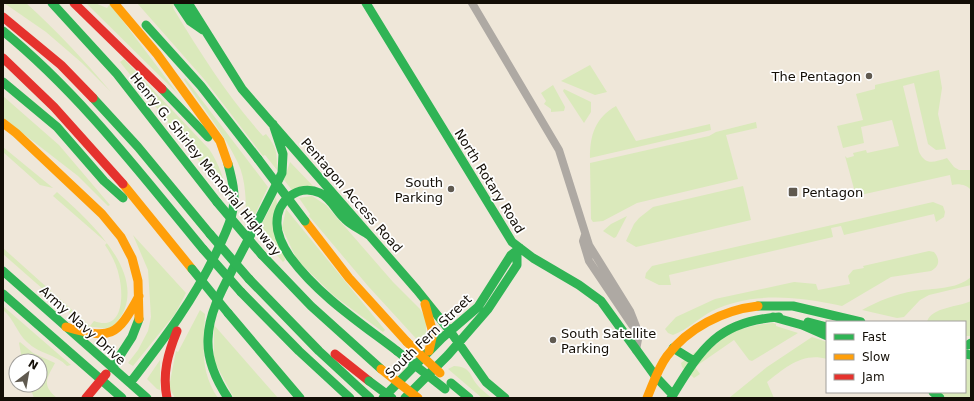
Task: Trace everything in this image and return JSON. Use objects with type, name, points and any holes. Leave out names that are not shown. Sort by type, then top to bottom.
[{"type":"main road","name":"Henry G. Shirley Memorial Highway","points":[[52,3],[93,46],[217,202],[262,255],[311,306],[381,369],[418,398]]},
{"type":"main road","points":[[74,3],[105,31],[187,114],[215,146],[229,169]]},
{"type":"main road","points":[[3,294],[120,397],[183,313],[216,255],[232,216],[234,194],[223,147],[206,120],[157,54],[114,3]]},
{"type":"main road","points":[[125,3],[201,86],[354,284],[448,386],[457,398]]},
{"type":"main road","points":[[178,3],[190,21],[203,30]]},
{"type":"main road","name":"Pentagon Access Road","points":[[188,3],[203,30],[242,89],[422,296],[450,331],[486,382],[505,398]]},
{"type":"main road","name":"North Rotary Road","points":[[366,3],[507,235],[518,250],[601,301],[656,377],[672,396]]},
{"type":"main road","points":[[3,17],[39,44],[86,88],[249,279],[305,338],[370,398]]},
{"type":"main road","points":[[3,31],[41,63],[74,96],[241,292],[299,351],[350,398]]},
{"type":"main road","points":[[3,58],[64,116],[300,398]]},
{"type":"main road","points":[[3,82],[57,127],[104,181],[157,227]]},
{"type":"main road","points":[[3,123],[16,133],[102,214],[121,237],[136,269],[140,294],[140,312],[135,331],[112,368],[86,398]]},
{"type":"main road","points":[[228,398],[219,384],[212,368],[208,350],[208,332],[216,303],[278,184],[283,169],[283,152],[273,124]]},
{"type":"main road","points":[[3,135],[58,174]]},
{"type":"main road","points":[[370,236],[345,220],[324,196],[313,191],[293,193],[283,201],[278,211],[277,223],[280,238],[288,255],[298,267],[330,298],[397,351],[448,386],[469,398]]},
{"type":"main road","name":"South Fern Street","points":[[383,398],[450,331],[478,307],[486,297],[510,255],[518,250]]},
{"type":"main road","name":"South Fern Street","points":[[405,398],[458,344],[488,310],[517,265],[518,250]]},
{"type":"main road","name":"Army Navy Drive","points":[[3,271],[147,398]]},
{"type":"main road","points":[[249,279],[324,345],[392,398]]},
{"type":"main road","points":[[241,292],[275,336],[337,398]]},
{"type":"main road","points":[[66,327],[96,335],[110,334],[125,322],[140,294]]},
{"type":"main road","points":[[422,296],[432,329],[429,352]]},
{"type":"main road","points":[[647,398],[662,365],[673,348],[697,328],[723,314],[766,304],[799,307],[857,321]]},
{"type":"main road","points":[[167,398],[164,384],[165,367],[183,313]]},
{"type":"main road","points":[[672,396],[694,361],[712,338],[741,322],[772,317],[826,327]]},
{"type":"main road","points":[[790,320],[826,336]]},
{"type":"main road","points":[[673,348],[694,361]]},
{"type":"street","points":[[472,3],[559,150],[590,245],[630,311],[639,334],[636,350]]},
{"type":"green space","points":[[4,3],[26,3],[49,24],[111,92],[82,63],[46,32]]},
{"type":"green space","points":[[86,3],[95,3],[107,8],[110,4],[178,94]]},
{"type":"green space","points":[[137,3],[174,3],[173,8],[215,75],[250,121],[263,136],[266,134],[272,143],[276,154],[277,170],[265,155],[263,156],[204,79]]},
{"type":"green space","points":[[124,59],[209,149],[221,171],[227,196],[120,62]]},
{"type":"green space","points":[[590,65],[607,92],[595,95],[561,81]]},
{"type":"green space","points":[[939,70],[942,88],[938,114],[946,149],[936,150],[928,144],[914,83],[903,86],[919,152],[924,159],[928,161],[934,162],[947,158],[954,167],[959,170],[971,170],[971,190],[963,185],[952,185],[950,175],[856,196],[845,156],[847,158],[854,156],[853,153],[866,150],[867,153],[899,146],[892,120],[861,127],[864,143],[843,148],[837,126],[863,120],[856,94],[875,89],[875,85]]},
{"type":"green space","points":[[185,78],[268,187],[250,225],[246,221],[244,184],[238,163],[220,131],[184,80]]},
{"type":"green space","points":[[553,85],[565,107],[564,111],[551,112],[551,109],[544,104],[546,101],[541,93]]},
{"type":"green space","points":[[564,89],[591,102],[591,112],[584,123],[563,91]]},
{"type":"green space","points":[[3,96],[59,145],[110,205],[108,206],[78,176],[3,118]]},
{"type":"green space","points":[[616,106],[636,141],[710,124],[711,130],[590,158],[591,142],[595,128],[603,116]]},
{"type":"green space","points":[[756,122],[757,128],[726,135],[738,179],[637,203],[603,221],[593,222],[591,219],[590,163],[709,136],[716,132]]},
{"type":"green space","points":[[3,147],[53,188],[40,185],[3,152]]},
{"type":"green space","points":[[290,162],[314,187],[292,190],[284,180]]},
{"type":"green space","points":[[743,186],[751,220],[636,247],[626,241],[634,224],[653,207]]},
{"type":"green space","points":[[57,192],[95,228],[107,243],[53,196]]},
{"type":"green space","points":[[312,196],[326,205],[393,282],[420,309],[426,319],[426,337],[422,345],[368,286],[309,216],[310,214],[299,198]]},
{"type":"green space","points":[[276,197],[285,260],[283,262],[257,233]]},
{"type":"green space","points":[[933,202],[943,206],[945,212],[944,217],[936,222],[934,214],[844,235],[841,226],[831,228],[833,237],[669,275],[671,285],[659,285],[645,278],[646,273],[652,266]]},
{"type":"green space","points":[[286,209],[385,330],[383,332],[334,296],[297,260],[282,228]]},
{"type":"green space","points":[[627,216],[616,237],[614,238],[603,231],[611,224]]},
{"type":"green space","points":[[133,235],[186,293],[175,314],[133,366],[128,363],[138,350],[148,331],[151,317],[148,270]]},
{"type":"green space","points":[[107,243],[125,275],[128,292],[124,311],[111,329],[85,326],[3,254],[3,248],[90,326],[94,321],[104,323],[111,321],[116,317],[121,302],[121,284],[114,260],[105,245]]},
{"type":"green space","points":[[929,251],[934,252],[938,260],[936,267],[931,271],[891,277],[842,306],[793,298],[760,298],[728,305],[712,311],[673,335],[668,333],[665,329],[676,317],[715,299],[794,282],[816,284],[818,290],[850,284],[848,276],[853,270],[864,268],[863,266]]},
{"type":"green space","points":[[971,277],[971,285],[929,295],[920,300],[904,317],[897,318],[862,310],[881,301],[907,292],[944,288],[958,284]]},
{"type":"green space","points":[[971,301],[971,336],[966,336],[966,321],[928,321],[934,313],[940,310]]},
{"type":"green space","points":[[3,306],[71,365],[67,366],[48,353],[37,349],[27,342],[3,310]]},
{"type":"green space","points":[[200,310],[205,314],[205,368],[212,388],[218,398],[175,398],[169,387],[176,351],[178,352]]},
{"type":"green space","points":[[773,323],[776,324],[776,326],[798,333],[752,361],[749,360],[734,340],[695,367],[700,374],[694,378],[682,367],[681,363],[702,347],[713,341],[748,327]]},
{"type":"green space","points":[[214,325],[278,398],[234,398],[214,361]]},
{"type":"green space","points":[[812,337],[826,342],[826,359],[818,357],[810,358],[794,363],[767,382],[774,398],[729,398],[767,367]]},
{"type":"green space","points":[[20,342],[33,353],[21,353]]},
{"type":"green space","points":[[966,359],[971,360],[971,398],[946,398],[941,393],[966,393]]},
{"type":"green space","points":[[48,360],[55,363],[48,377]]},
{"type":"green space","points":[[160,360],[160,390],[147,379]]},
{"type":"green space","points":[[454,366],[466,369],[483,391],[492,398],[482,398],[448,369]]},
{"type":"green space","points":[[48,387],[57,398],[34,398],[32,393],[48,393]]},
{"type":"traffic: fast","points":[[52,3],[117,74],[217,202]]},
{"type":"traffic: fast","points":[[178,3],[190,21],[203,30]]},
{"type":"traffic: fast","points":[[188,3],[242,89],[417,290],[450,331],[486,382],[505,398]]},
{"type":"traffic: fast","points":[[366,3],[512,242],[533,258],[579,285],[601,301],[656,377],[673,395]]},
{"type":"traffic: fast","points":[[146,25],[201,86],[258,159]]},
{"type":"traffic: fast","points":[[3,31],[31,55],[84,108],[132,163],[203,249]]},
{"type":"traffic: fast","points":[[3,82],[57,127],[104,181],[123,198]]},
{"type":"traffic: fast","points":[[162,89],[208,137]]},
{"type":"traffic: fast","points":[[93,98],[138,147],[210,234]]},
{"type":"traffic: fast","points":[[228,398],[216,377],[211,363],[208,347],[209,328],[211,317],[219,296],[282,173],[283,154],[273,124]]},
{"type":"traffic: fast","points":[[258,159],[305,221]]},
{"type":"traffic: fast","points":[[130,383],[189,302],[209,268],[225,234],[231,219],[234,203],[233,186],[228,164]]},
{"type":"traffic: fast","points":[[370,236],[342,216],[330,201],[320,193],[304,190],[296,192],[284,201],[280,208],[277,224],[278,233],[285,250],[301,271],[340,308],[397,351]]},
{"type":"traffic: fast","points":[[217,202],[262,255]]},
{"type":"traffic: fast","points":[[210,234],[249,279]]},
{"type":"traffic: fast","points":[[383,398],[442,338],[478,307],[511,255],[520,248]]},
{"type":"traffic: fast","points":[[203,249],[241,292]]},
{"type":"traffic: fast","points":[[405,398],[448,355],[488,309],[517,265],[517,252]]},
{"type":"traffic: fast","points":[[262,255],[311,306],[381,369]]},
{"type":"traffic: fast","points":[[192,269],[228,313]]},
{"type":"traffic: fast","points":[[3,271],[147,398]]},
{"type":"traffic: fast","points":[[249,279],[319,351],[370,398]]},
{"type":"traffic: fast","points":[[241,292],[299,351],[350,398]]},
{"type":"traffic: fast","points":[[3,294],[122,398]]},
{"type":"traffic: fast","points":[[758,306],[793,306],[857,321]]},
{"type":"traffic: fast","points":[[228,313],[300,398]]},
{"type":"traffic: fast","points":[[773,317],[802,325],[826,336]]},
{"type":"traffic: fast","points":[[671,398],[702,352],[725,331],[740,324],[779,317]]},
{"type":"traffic: fast","points":[[112,368],[132,337],[139,319]]},
{"type":"traffic: fast","points":[[808,322],[826,327]]},
{"type":"traffic: fast","points":[[673,348],[694,361]]},
{"type":"traffic: fast","points":[[397,351],[445,389]]},
{"type":"traffic: fast","points":[[966,354],[971,355]]},
{"type":"traffic: fast","points":[[369,381],[392,398]]},
{"type":"traffic: fast","points":[[451,383],[469,398]]},
{"type":"traffic: fast","points":[[934,393],[940,398]]},
{"type":"traffic: slow","points":[[114,3],[157,54],[220,141],[228,164]]},
{"type":"traffic: slow","points":[[3,123],[16,133],[102,214],[121,237],[132,258],[138,281],[139,319]]},
{"type":"traffic: slow","points":[[123,184],[192,269]]},
{"type":"traffic: slow","points":[[305,221],[349,278],[407,342]]},
{"type":"traffic: slow","points":[[66,327],[93,333],[103,334],[111,332],[125,320],[139,296]]},
{"type":"traffic: slow","points":[[425,304],[433,333],[429,351]]},
{"type":"traffic: slow","points":[[647,398],[656,376],[667,356],[685,337],[707,322],[719,316],[745,308],[758,306]]},
{"type":"traffic: slow","points":[[407,342],[440,373]]},
{"type":"traffic: slow","points":[[381,369],[418,398]]},
{"type":"traffic: jam","points":[[74,3],[162,89]]},
{"type":"traffic: jam","points":[[3,17],[61,65],[93,98]]},
{"type":"traffic: jam","points":[[3,58],[54,107],[123,184]]},
{"type":"traffic: jam","points":[[167,398],[165,380],[167,364],[177,331]]},
{"type":"traffic: jam","points":[[335,354],[369,381]]},
{"type":"traffic: jam","points":[[86,398],[106,374]]},
{"type":"place","name":"The Pentagon","points":[[869,76]]},
{"type":"place","name":"South Parking","points":[[451,189]]},
{"type":"place","name":"Pentagon","points":[[793,192]]},
{"type":"place","name":"South Satellite Parking","points":[[553,340]]}]
